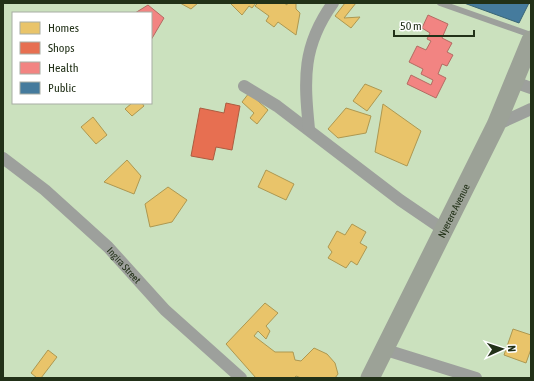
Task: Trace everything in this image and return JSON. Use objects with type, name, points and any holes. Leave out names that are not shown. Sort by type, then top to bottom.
[{"type":"main road","name":"Nyerere Avenue","points":[[370,378],[386,350],[496,125],[522,85],[531,40]]},
{"type":"street","points":[[309,129],[306,98],[306,68],[313,36],[333,3]]},
{"type":"street","points":[[244,86],[277,106],[309,129],[400,200],[444,230]]},
{"type":"street","points":[[496,125],[531,109]]},
{"type":"street","name":"Ingira Street","points":[[3,158],[45,190],[108,247],[165,310],[241,378]]},
{"type":"street","points":[[386,350],[476,378]]},
{"type":"lane","points":[[440,3],[531,35]]},
{"type":"building: Homes","points":[[180,3],[198,3],[191,9]]},
{"type":"building: Homes","points":[[230,3],[256,3],[252,8],[249,6],[242,15]]},
{"type":"building: Homes","points":[[258,3],[284,3],[287,5],[287,3],[296,3],[296,9],[300,13],[296,35],[278,22],[274,27],[266,21],[269,16],[255,6]]},
{"type":"building: Homes","points":[[345,3],[356,3],[344,18],[360,17],[351,28],[335,16]]},
{"type":"building: Homes","points":[[365,84],[382,91],[367,111],[353,101]]},
{"type":"building: Homes","points":[[249,93],[268,110],[257,124],[250,118],[254,113],[242,102]]},
{"type":"building: Homes","points":[[131,104],[143,104],[144,106],[132,116],[125,109]]},
{"type":"building: Homes","points":[[383,104],[421,131],[407,166],[375,152]]},
{"type":"building: Homes","points":[[346,108],[371,116],[366,133],[338,138],[328,129]]},
{"type":"building: Homes","points":[[93,117],[107,135],[96,144],[81,127]]},
{"type":"building: Homes","points":[[127,160],[141,176],[134,194],[104,182]]},
{"type":"building: Homes","points":[[266,170],[294,184],[286,200],[258,187]]},
{"type":"building: Homes","points":[[168,187],[187,200],[172,222],[150,227],[145,204]]},
{"type":"building: Homes","points":[[352,224],[366,232],[360,243],[367,247],[357,265],[351,261],[346,268],[328,258],[332,252],[328,247],[337,231],[345,235]]},
{"type":"building: Homes","points":[[265,303],[278,313],[266,326],[270,331],[266,339],[258,331],[254,336],[275,352],[293,352],[295,360],[301,361],[314,348],[327,354],[335,363],[338,374],[335,378],[301,378],[296,376],[294,378],[256,378],[226,344]]},
{"type":"building: Homes","points":[[513,329],[531,335],[531,349],[526,363],[504,355]]},
{"type":"building: Homes","points":[[48,350],[57,357],[41,378],[37,378],[31,373]]},
{"type":"building: Shops","points":[[226,103],[240,106],[232,150],[216,147],[213,160],[191,156],[200,108],[224,113]]},
{"type":"building: Health","points":[[148,5],[164,18],[152,38],[152,12],[137,12]]},
{"type":"building: Health","points":[[428,15],[448,24],[442,38],[452,43],[447,52],[453,55],[447,66],[442,64],[438,74],[446,78],[436,98],[407,84],[411,75],[431,85],[433,80],[421,74],[423,69],[409,62],[417,46],[426,50],[431,41],[427,39],[430,33],[422,28]]},
{"type":"building: Public","points":[[464,3],[529,3],[519,23]]}]
